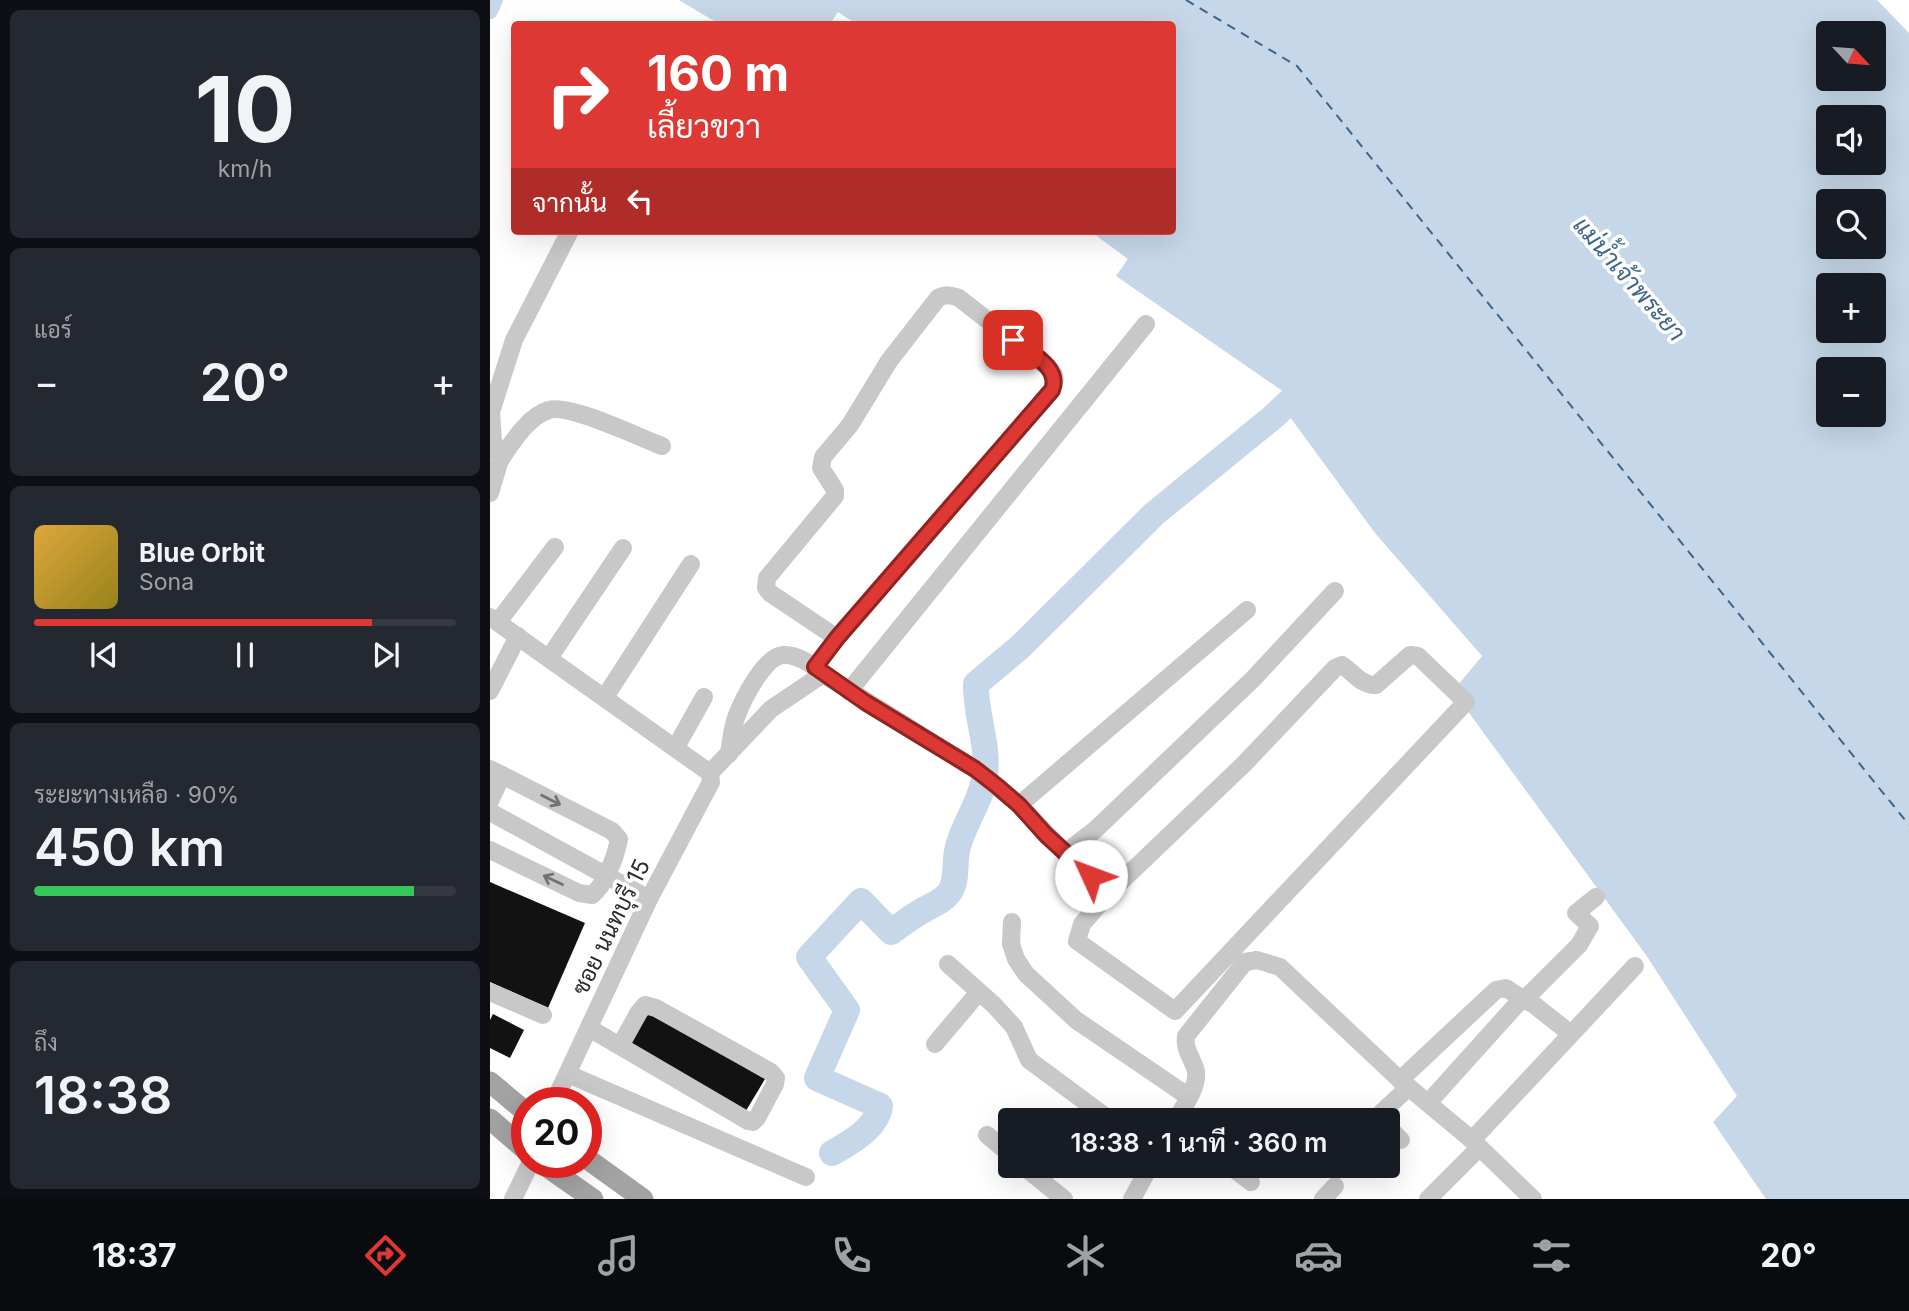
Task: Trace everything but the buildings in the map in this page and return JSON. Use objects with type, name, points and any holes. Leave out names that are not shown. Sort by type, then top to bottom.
[{"type":"main road","points":[[490,1082],[511,1100]]},
{"type":"main road","points":[[490,1119],[511,1137]]},
{"type":"main road","points":[[602,1170],[643,1199]]},
{"type":"main road","points":[[563,1178],[593,1199]]},
{"type":"street","points":[[500,460],[493,441],[491,412],[497,372],[568,235]]},
{"type":"street","points":[[555,547],[494,620],[710,773],[771,709],[819,670],[837,638],[1052,390],[1056,382],[1055,375],[1049,368],[952,295],[938,298],[889,361],[850,425],[823,457],[821,468],[832,485],[835,496],[767,578],[766,588],[770,593],[837,638]]},
{"type":"street","points":[[849,691],[1146,324]]},
{"type":"street","points":[[490,494],[500,460],[525,428],[551,408],[575,411],[662,446]]},
{"type":"street","points":[[549,658],[623,548]]},
{"type":"street","points":[[604,697],[691,564]]},
{"type":"street","points":[[1065,853],[1095,830],[1253,679],[1335,591]]},
{"type":"street","points":[[1019,805],[1247,610]]},
{"type":"street","points":[[490,691],[518,636]]},
{"type":"street","points":[[729,754],[736,716],[765,666],[773,658],[783,655],[797,657],[975,769],[1019,805],[1065,853],[1109,893]]},
{"type":"street","points":[[1410,655],[1418,656],[1466,702],[1175,1011],[1077,941],[1082,924],[1109,893],[1244,764],[1335,668],[1342,665],[1369,685],[1376,685],[1410,655]]},
{"type":"street","points":[[676,747],[704,697]]},
{"type":"street","points":[[490,801],[496,772],[612,831],[620,839],[596,893],[586,895],[490,850]]},
{"type":"street","name":"ซอย นนทบุรี 15","points":[[562,1087],[649,899],[711,782],[710,773]]},
{"type":"street","points":[[490,812],[649,899]]},
{"type":"street","points":[[1428,1103],[1518,1003],[1579,945],[1590,926],[1576,914],[1596,898]]},
{"type":"street","points":[[1012,922],[1011,944],[1016,959],[1027,974],[1076,1020],[1189,1097]]},
{"type":"street","points":[[1183,1108],[1196,1077],[1196,1070],[1184,1044],[1186,1036],[1245,962],[1257,960],[1280,967],[1533,1199]]},
{"type":"street","points":[[948,964],[994,1005],[1014,1027],[1029,1060],[1094,1108]]},
{"type":"street","points":[[1436,1197],[1476,1144],[1571,1034],[1635,966]]},
{"type":"street","points":[[1385,1108],[1405,1083],[1496,990],[1506,988],[1534,1004],[1571,1034]]},
{"type":"street","points":[[490,992],[543,1014]]},
{"type":"street","points":[[935,1044],[978,993]]},
{"type":"street","points":[[589,1028],[748,1121],[753,1122],[757,1118],[775,1084],[776,1077],[771,1072],[656,1008],[645,1005],[620,1046]]},
{"type":"street","points":[[568,1074],[806,1177]]},
{"type":"street","points":[[987,1136],[998,1145]]},
{"type":"street","points":[[513,1199],[523,1178]]},
{"type":"street","points":[[1038,1178],[1064,1199]]},
{"type":"street","points":[[1132,1199],[1143,1178]]},
{"type":"street","points":[[1246,1178],[1251,1182]]},
{"type":"water","name":"แม่น้ำเจ้าพระยา","points":[[679,0],[1877,0],[1909,33],[1909,1199],[1766,1199],[1713,1122],[1737,1096],[1646,955],[1453,691],[1482,656],[1375,533],[1276,398],[1284,392],[1116,276],[1128,259],[1095,235],[1176,235],[1176,21],[852,21],[838,12],[832,21],[714,21]]},
{"type":"waterway","points":[[490,11],[495,0]]},
{"type":"waterway","points":[[832,1153],[868,1128],[880,1106],[817,1078],[847,1010],[809,957],[861,901],[891,932],[949,893],[955,878],[959,841],[980,795],[985,775],[985,752],[976,684],[1020,647],[1154,514],[1273,417],[1309,383]]},
{"type":"ferry route","points":[[1186,0],[1297,66],[1909,825]]},
{"type":"route","points":[[1013,340],[1055,375],[1056,382],[1052,390],[837,638],[815,667],[865,702],[975,769],[1019,805],[1046,835],[1091,876]]}]
